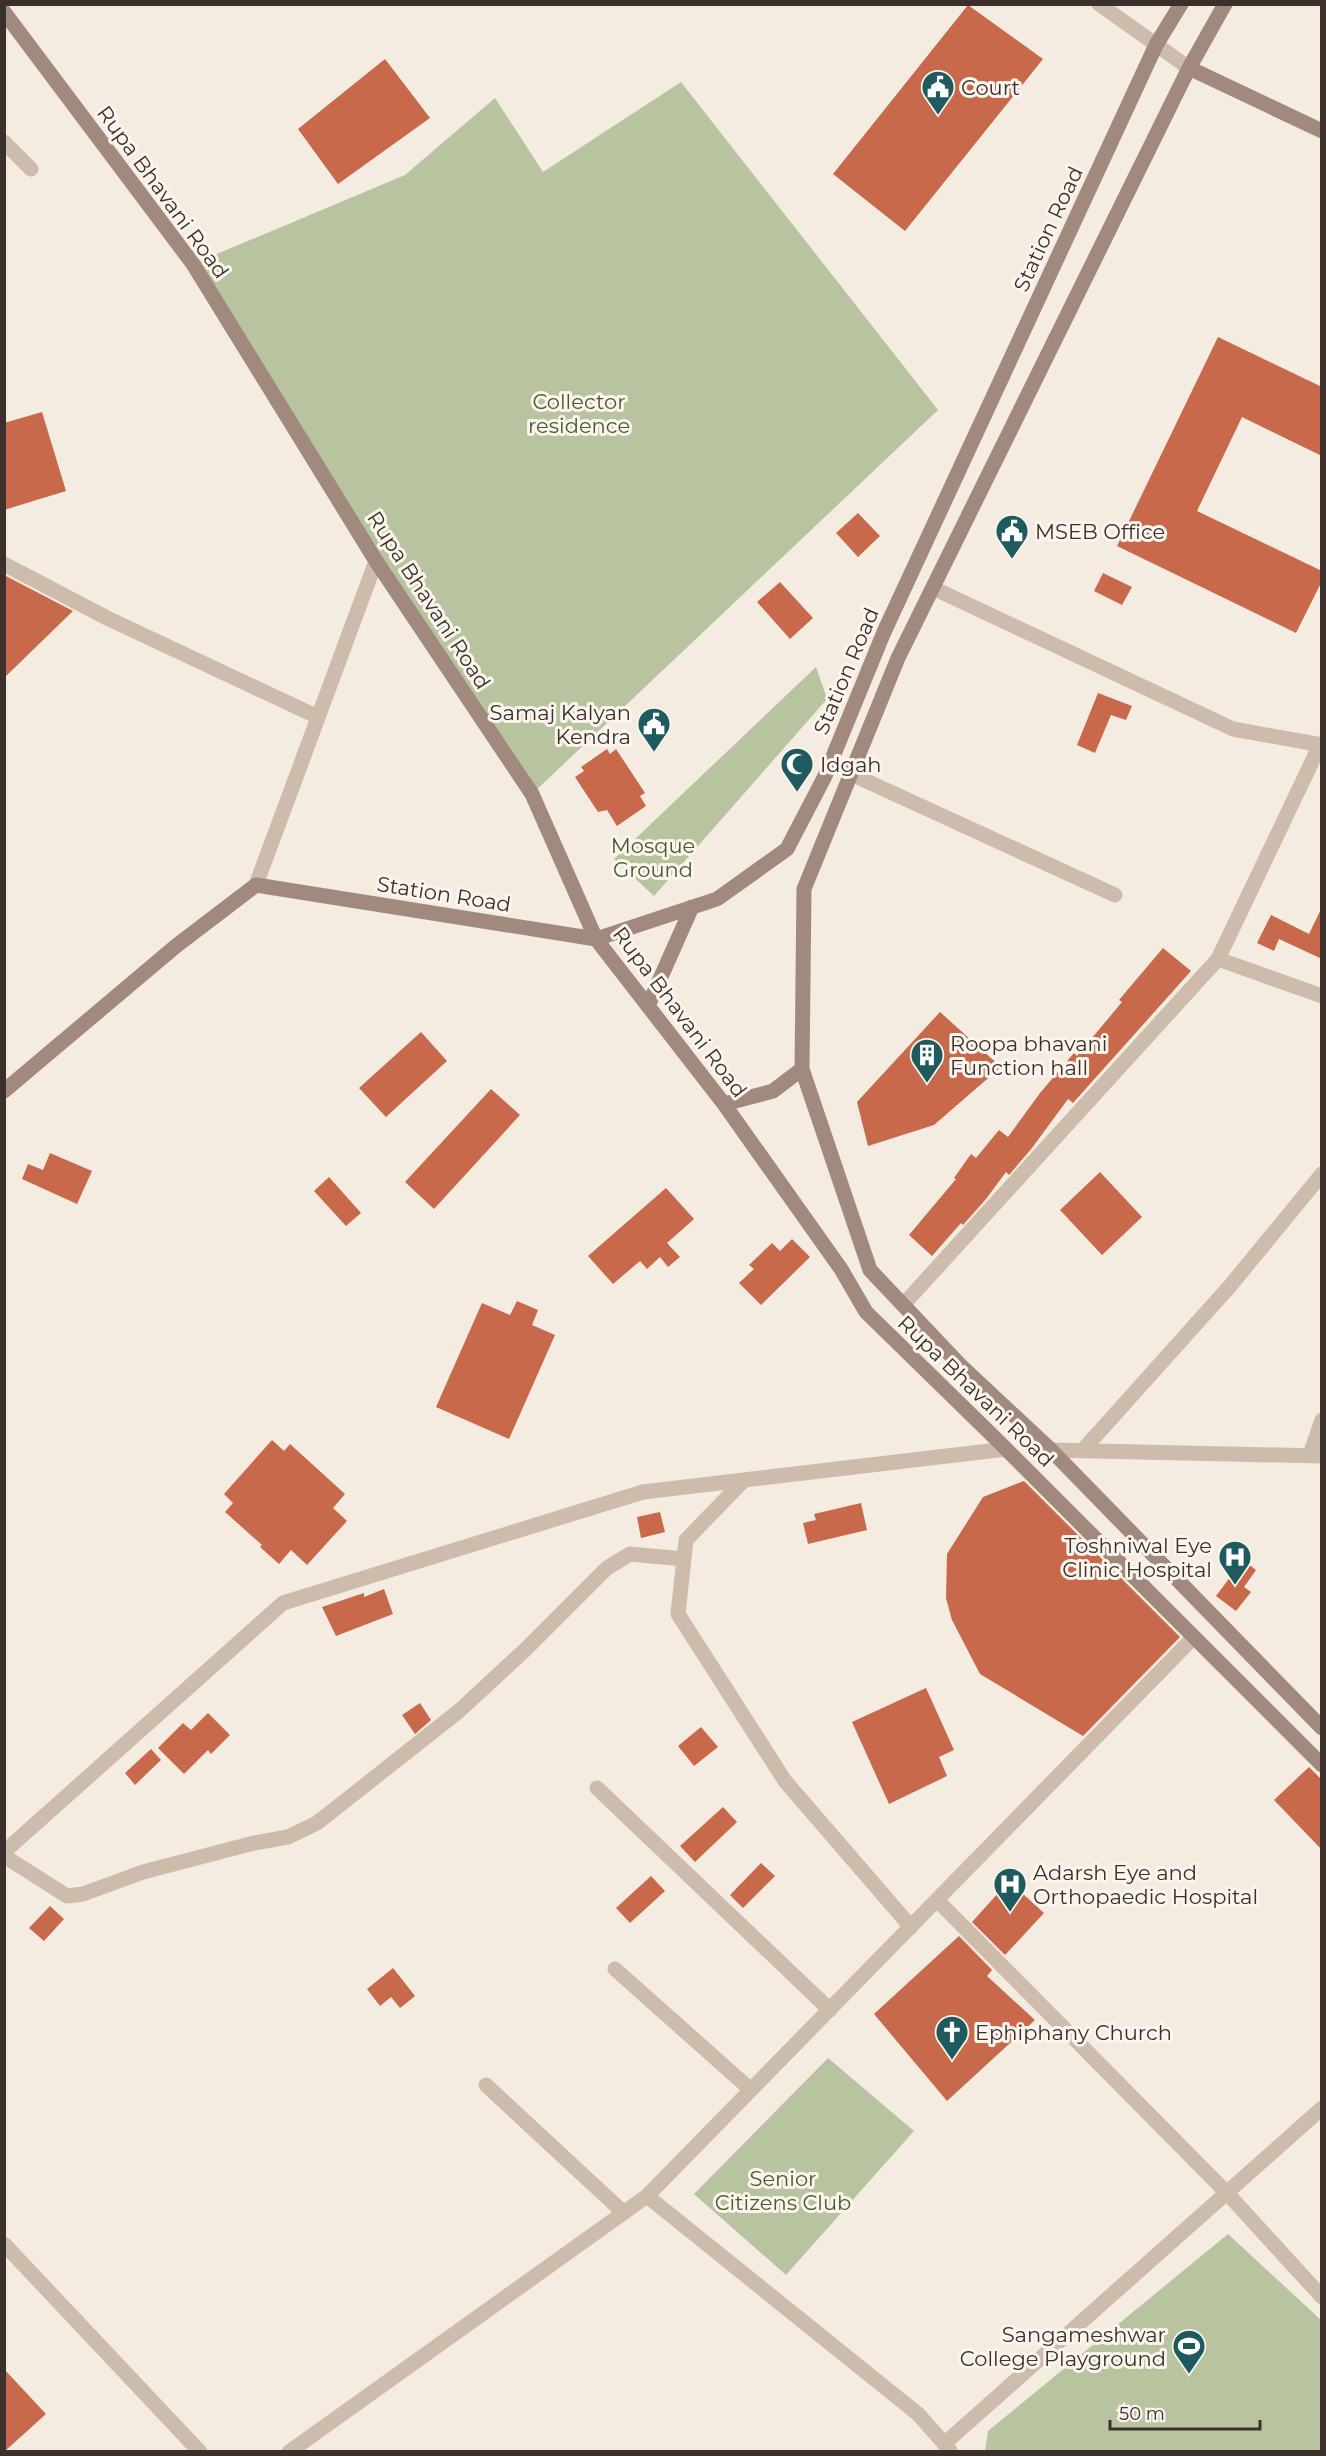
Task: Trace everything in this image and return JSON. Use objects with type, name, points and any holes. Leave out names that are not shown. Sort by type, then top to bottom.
[{"type":"main road","name":"Station Road","points":[[256,885],[596,939],[717,899],[787,849],[825,776],[889,621],[1156,45],[1181,4]]},
{"type":"main road","points":[[1226,4],[1189,68],[898,658],[804,889],[802,1069],[870,1270],[960,1365],[1051,1450],[1322,1728]]},
{"type":"main road","name":"Rupa Bhavani Road","points":[[4,12],[193,264],[376,561],[532,794],[596,939],[724,1104],[841,1269],[866,1312],[1322,1765]]},
{"type":"main road","points":[[1189,68],[1322,131]]},
{"type":"main road","points":[[4,1091],[176,946],[256,885]]},
{"type":"main road","points":[[648,1006],[692,907]]},
{"type":"main road","points":[[724,1104],[773,1091],[802,1069]]},
{"type":"street","points":[[1099,4],[1189,68]]},
{"type":"street","points":[[4,142],[31,169]]},
{"type":"street","points":[[256,885],[376,561]]},
{"type":"street","points":[[4,564],[107,618],[318,717]]},
{"type":"street","points":[[903,1305],[1218,959],[1321,745],[1233,729],[933,588]]},
{"type":"street","points":[[851,774],[1115,895]]},
{"type":"street","points":[[1218,959],[1322,996]]},
{"type":"street","points":[[1082,1450],[1230,1286],[1322,1174]]},
{"type":"street","points":[[1051,1450],[1316,1456],[1322,1420]]},
{"type":"street","points":[[684,1559],[630,1554],[607,1568],[526,1649],[459,1711],[317,1823],[288,1838],[243,1846],[143,1872],[83,1894],[67,1896],[4,1854],[283,1603],[643,1492],[1006,1449]]},
{"type":"street","points":[[744,1480],[686,1540],[678,1614],[785,1781],[911,1927]]},
{"type":"street","points":[[289,2451],[647,2196],[1194,1637]]},
{"type":"street","points":[[597,1788],[830,2010]]},
{"type":"street","points":[[937,1900],[1227,2193],[1322,2297]]},
{"type":"street","points":[[615,1969],[751,2090]]},
{"type":"street","points":[[486,2085],[624,2213]]},
{"type":"street","points":[[647,2196],[918,2414],[948,2448],[1322,2108]]},
{"type":"street","points":[[4,2244],[200,2451]]},
{"type":"green space","name":"Collector residence","points":[[681,82],[938,410],[532,794],[193,264],[405,175],[495,98],[543,172]]},
{"type":"green space","name":"Mosque Ground","points":[[816,667],[827,699],[654,896],[614,859]]},
{"type":"green space","name":"Senior Citizens Club","points":[[828,2058],[914,2131],[786,2275],[694,2194]]},
{"type":"green space","name":"Sangameshwar College Playground","points":[[1228,2234],[1321,2320],[1321,2451],[985,2451],[988,2431]]},
{"type":"building","name":"Court","points":[[968,5],[1043,59],[905,231],[833,174]]},
{"type":"building","points":[[385,59],[430,118],[338,184],[298,129]]},
{"type":"building","points":[[1218,337],[1322,387],[1322,456],[1242,417],[1197,511],[1322,571],[1322,581],[1296,633],[1117,546]]},
{"type":"building","points":[[42,412],[66,491],[4,510],[4,423]]},
{"type":"building","points":[[858,513],[880,536],[858,557],[836,533]]},
{"type":"building","points":[[1103,573],[1132,587],[1122,605],[1094,591]]},
{"type":"building","points":[[4,575],[73,611],[4,678]]},
{"type":"building","points":[[780,582],[813,618],[790,639],[757,602]]},
{"type":"building","points":[[1098,693],[1132,706],[1126,720],[1111,715],[1095,753],[1077,745]]},
{"type":"building","points":[[607,749],[610,754],[616,749],[645,793],[640,796],[646,806],[617,826],[607,810],[598,812],[575,777],[584,771],[581,767]]},
{"type":"building","points":[[1322,907],[1322,959],[1279,939],[1274,951],[1257,943],[1271,915],[1309,934]]},
{"type":"building","points":[[1163,948],[1191,971],[1073,1103],[1068,1099],[1009,1175],[1006,1172],[986,1199],[932,1256],[909,1235],[956,1179],[954,1178],[971,1154],[976,1158],[999,1130],[1008,1137],[1040,1093],[1074,1053],[1077,1056],[1122,1002],[1119,1000]]},
{"type":"building","name":"Roopa bhavani Function hall","points":[[940,1012],[1001,1067],[934,1125],[868,1146],[857,1102]]},
{"type":"building","points":[[421,1032],[447,1061],[386,1117],[359,1088]]},
{"type":"building","points":[[491,1089],[520,1115],[434,1209],[405,1182]]},
{"type":"building","points":[[50,1153],[92,1171],[77,1204],[22,1179],[28,1164],[43,1170]]},
{"type":"building","points":[[1100,1172],[1142,1217],[1102,1255],[1060,1210]]},
{"type":"building","points":[[329,1177],[361,1213],[346,1226],[314,1191]]},
{"type":"building","points":[[666,1188],[694,1219],[667,1243],[680,1257],[668,1267],[660,1257],[647,1269],[640,1261],[613,1284],[588,1256]]},
{"type":"building","points":[[792,1239],[810,1257],[761,1305],[739,1283],[754,1269],[749,1265],[772,1243],[780,1251]]},
{"type":"building","points":[[517,1301],[538,1310],[532,1325],[555,1335],[509,1439],[436,1407],[482,1303],[510,1315]]},
{"type":"building","points":[[272,1440],[284,1451],[290,1444],[345,1494],[333,1508],[347,1521],[307,1565],[291,1550],[279,1564],[260,1547],[262,1545],[225,1512],[233,1503],[224,1494]]},
{"type":"building","points":[[1024,1481],[1180,1637],[1083,1736],[980,1674],[952,1620],[946,1598],[947,1554],[983,1497]]},
{"type":"building","points":[[861,1503],[867,1530],[808,1544],[803,1523],[816,1520],[814,1514]]},
{"type":"building","points":[[660,1512],[665,1532],[641,1538],[637,1517]]},
{"type":"building","points":[[1243,1560],[1256,1570],[1244,1587],[1251,1592],[1236,1611],[1216,1596]]},
{"type":"building","points":[[384,1589],[393,1614],[336,1636],[322,1607],[364,1593],[364,1597]]},
{"type":"building","points":[[926,1688],[954,1750],[939,1757],[947,1776],[889,1804],[852,1722]]},
{"type":"building","points":[[420,1703],[431,1720],[415,1734],[402,1715]]},
{"type":"building","points":[[208,1713],[230,1735],[211,1754],[208,1750],[184,1774],[158,1748],[183,1723],[191,1730]]},
{"type":"building","points":[[701,1727],[718,1747],[694,1766],[678,1746]]},
{"type":"building","points":[[151,1749],[161,1760],[135,1785],[125,1773]]},
{"type":"building","points":[[1309,1767],[1322,1780],[1322,1850],[1274,1800]]},
{"type":"building","points":[[723,1807],[737,1822],[695,1862],[680,1846]]},
{"type":"building","points":[[761,1863],[775,1876],[743,1908],[730,1895]]},
{"type":"building","points":[[651,1876],[665,1891],[630,1923],[616,1908]]},
{"type":"building","points":[[1009,1881],[1044,1913],[1005,1955],[972,1922]]},
{"type":"building","points":[[50,1906],[64,1919],[44,1941],[29,1928]]},
{"type":"building","name":"Ephiphany Church","points":[[959,1936],[992,1970],[987,1976],[1035,2020],[947,2101],[874,2014]]},
{"type":"building","points":[[393,1968],[415,1996],[400,2008],[391,1997],[380,2006],[367,1989]]},
{"type":"building","points":[[4,2369],[46,2414],[5,2451],[4,2451]]},
{"type":"place","name":"Court","points":[[938,116]]},
{"type":"place","name":"MSEB Office","points":[[1012,560]]},
{"type":"place","name":"Samaj Kalyan Kendra","points":[[654,753]]},
{"type":"place","name":"Idgah","points":[[797,793]]},
{"type":"place","name":"Roopa bhavani Function hall","points":[[927,1084]]},
{"type":"place","name":"Toshniwal Eye Clinic Hospital","points":[[1235,1586]]},
{"type":"place","name":"Adarsh Eye and Orthopaedic Hospital","points":[[1010,1913]]},
{"type":"place","name":"Ephiphany Church","points":[[952,2061]]},
{"type":"place","name":"Sangameshwar College Playground","points":[[1189,2375]]}]
